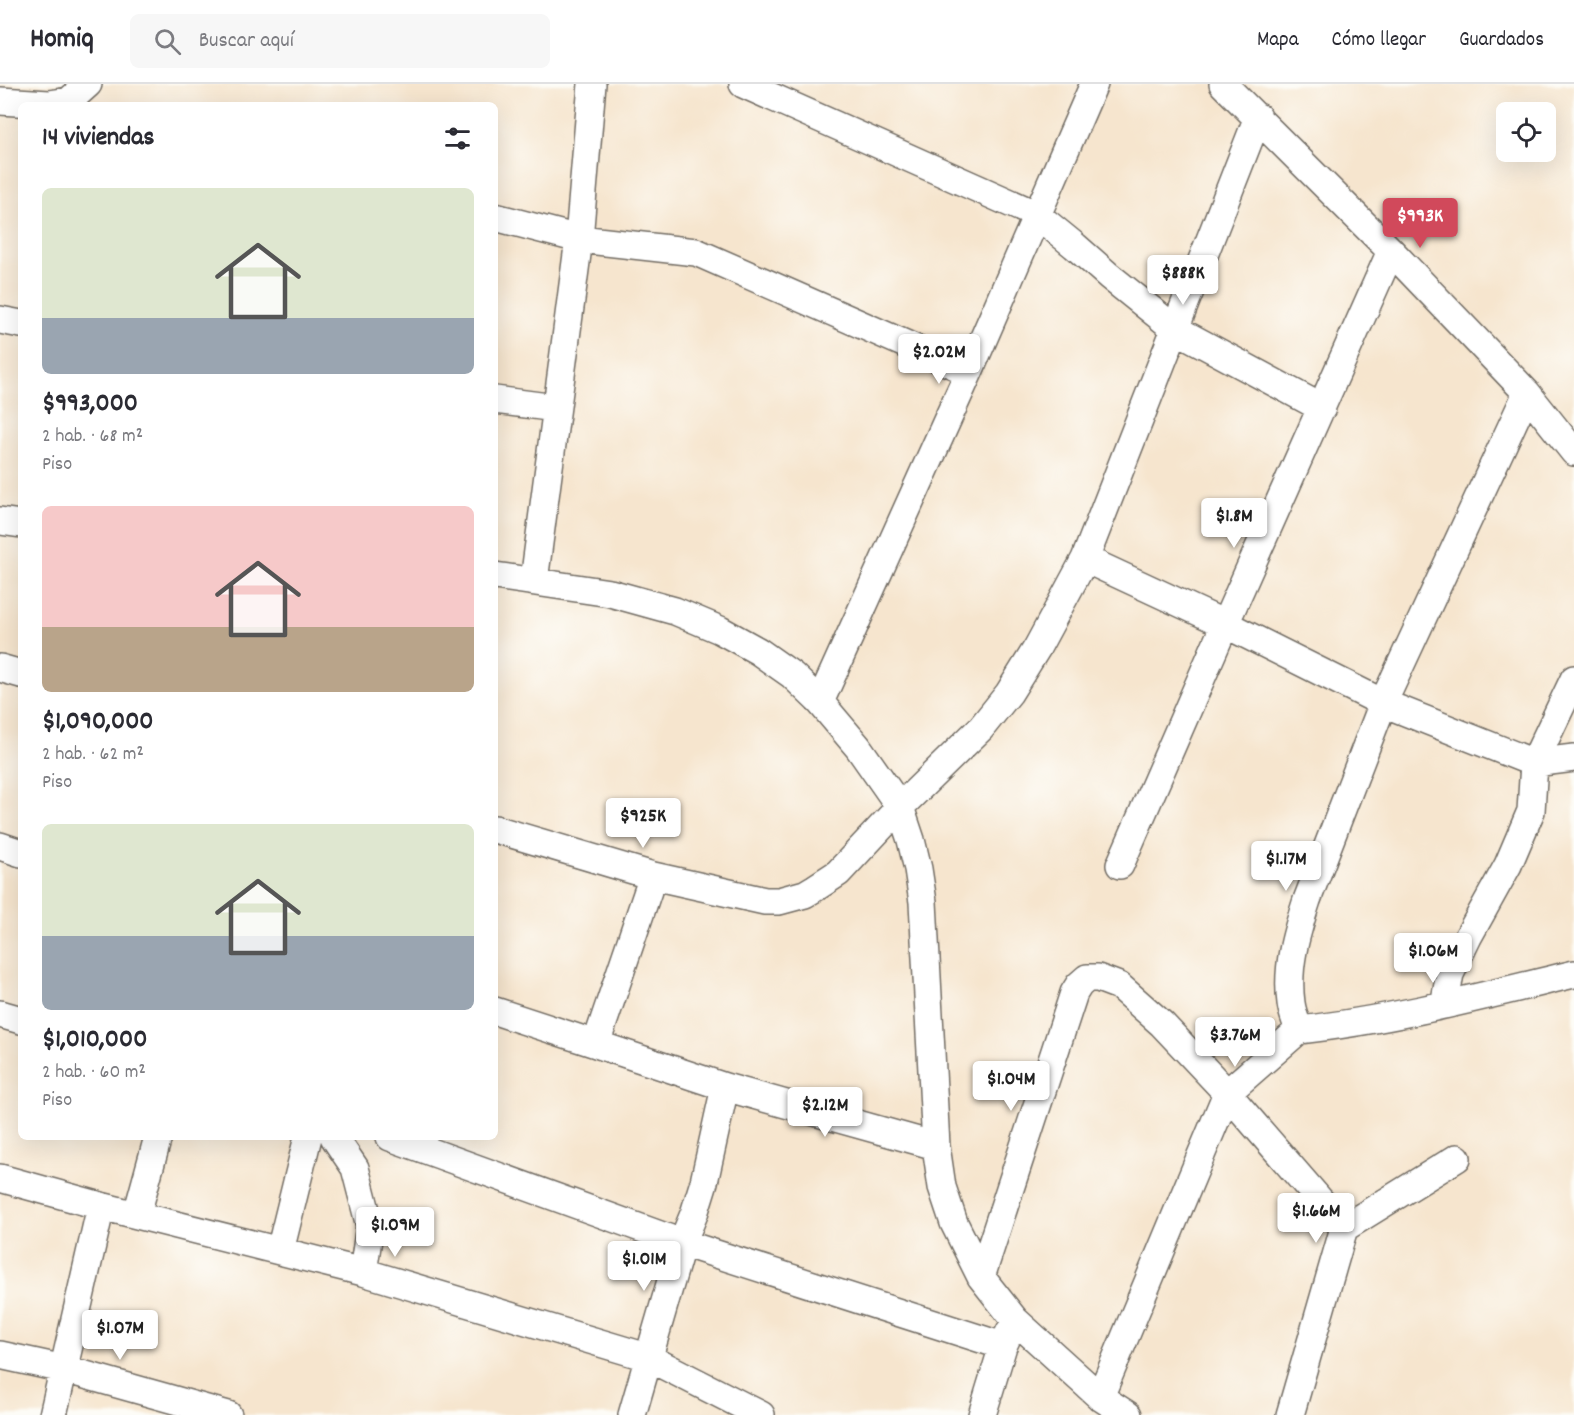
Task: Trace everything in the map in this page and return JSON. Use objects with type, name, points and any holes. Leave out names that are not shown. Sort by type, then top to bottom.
[{"type":"street","points":[[62,102],[69,101],[88,84]]},
{"type":"street","points":[[534,581],[579,239],[592,84]]},
{"type":"street","points":[[743,84],[1037,215],[1175,329],[1322,408]]},
{"type":"street","points":[[820,702],[969,372],[1094,84]]},
{"type":"street","points":[[1223,84],[1391,251],[1527,393],[1574,452]]},
{"type":"street","points":[[0,102],[18,103]]},
{"type":"street","points":[[498,830],[653,876],[765,901],[792,898],[815,888],[838,873],[900,807],[981,728],[1009,693],[1037,648],[1085,559],[1257,117]]},
{"type":"street","points":[[498,218],[579,239],[696,252],[969,372]]},
{"type":"street","points":[[1120,866],[1391,251]]},
{"type":"street","points":[[0,320],[18,323]]},
{"type":"street","points":[[1299,1030],[1291,1005],[1291,958],[1307,900],[1383,703],[1527,393]]},
{"type":"street","points":[[498,400],[556,408]]},
{"type":"street","points":[[0,521],[18,524]]},
{"type":"street","points":[[1085,559],[1225,624],[1383,703],[1533,763],[1574,758]]},
{"type":"street","points":[[498,576],[610,593],[675,611],[720,630],[758,651],[792,675],[820,702],[858,747],[900,807],[918,869],[923,902],[936,1146],[942,1186],[954,1223],[981,1276],[1015,1320],[1100,1396],[1128,1415]]},
{"type":"street","points":[[0,668],[18,673]]},
{"type":"street","points":[[1444,1005],[1450,974],[1508,865],[1531,811],[1533,763],[1574,679]]},
{"type":"street","points":[[0,846],[18,852]]},
{"type":"street","points":[[596,1044],[653,876]]},
{"type":"street","points":[[1100,1396],[1227,1092],[1299,1030],[1330,1027],[1444,1005],[1574,974]]},
{"type":"street","points":[[981,1276],[1074,993],[1087,978],[1098,978],[1119,986],[1161,1024],[1227,1092],[1344,1228]]},
{"type":"street","points":[[498,1012],[725,1087],[936,1146]]},
{"type":"street","points":[[0,1014],[18,1019]]},
{"type":"street","points":[[632,1415],[682,1243],[704,1182],[725,1087]]},
{"type":"street","points":[[137,1214],[157,1140]]},
{"type":"street","points":[[280,1251],[307,1140]]},
{"type":"street","points":[[335,1140],[355,1168],[370,1226],[363,1272]]},
{"type":"street","points":[[398,1140],[682,1243],[1003,1346]]},
{"type":"street","points":[[1290,1415],[1344,1228],[1456,1158]]},
{"type":"street","points":[[0,1178],[363,1272],[647,1357],[761,1415]]},
{"type":"street","points":[[53,1415],[101,1206]]},
{"type":"street","points":[[982,1415],[1003,1346],[1015,1320]]},
{"type":"street","points":[[0,1355],[64,1368],[228,1415]]}]
